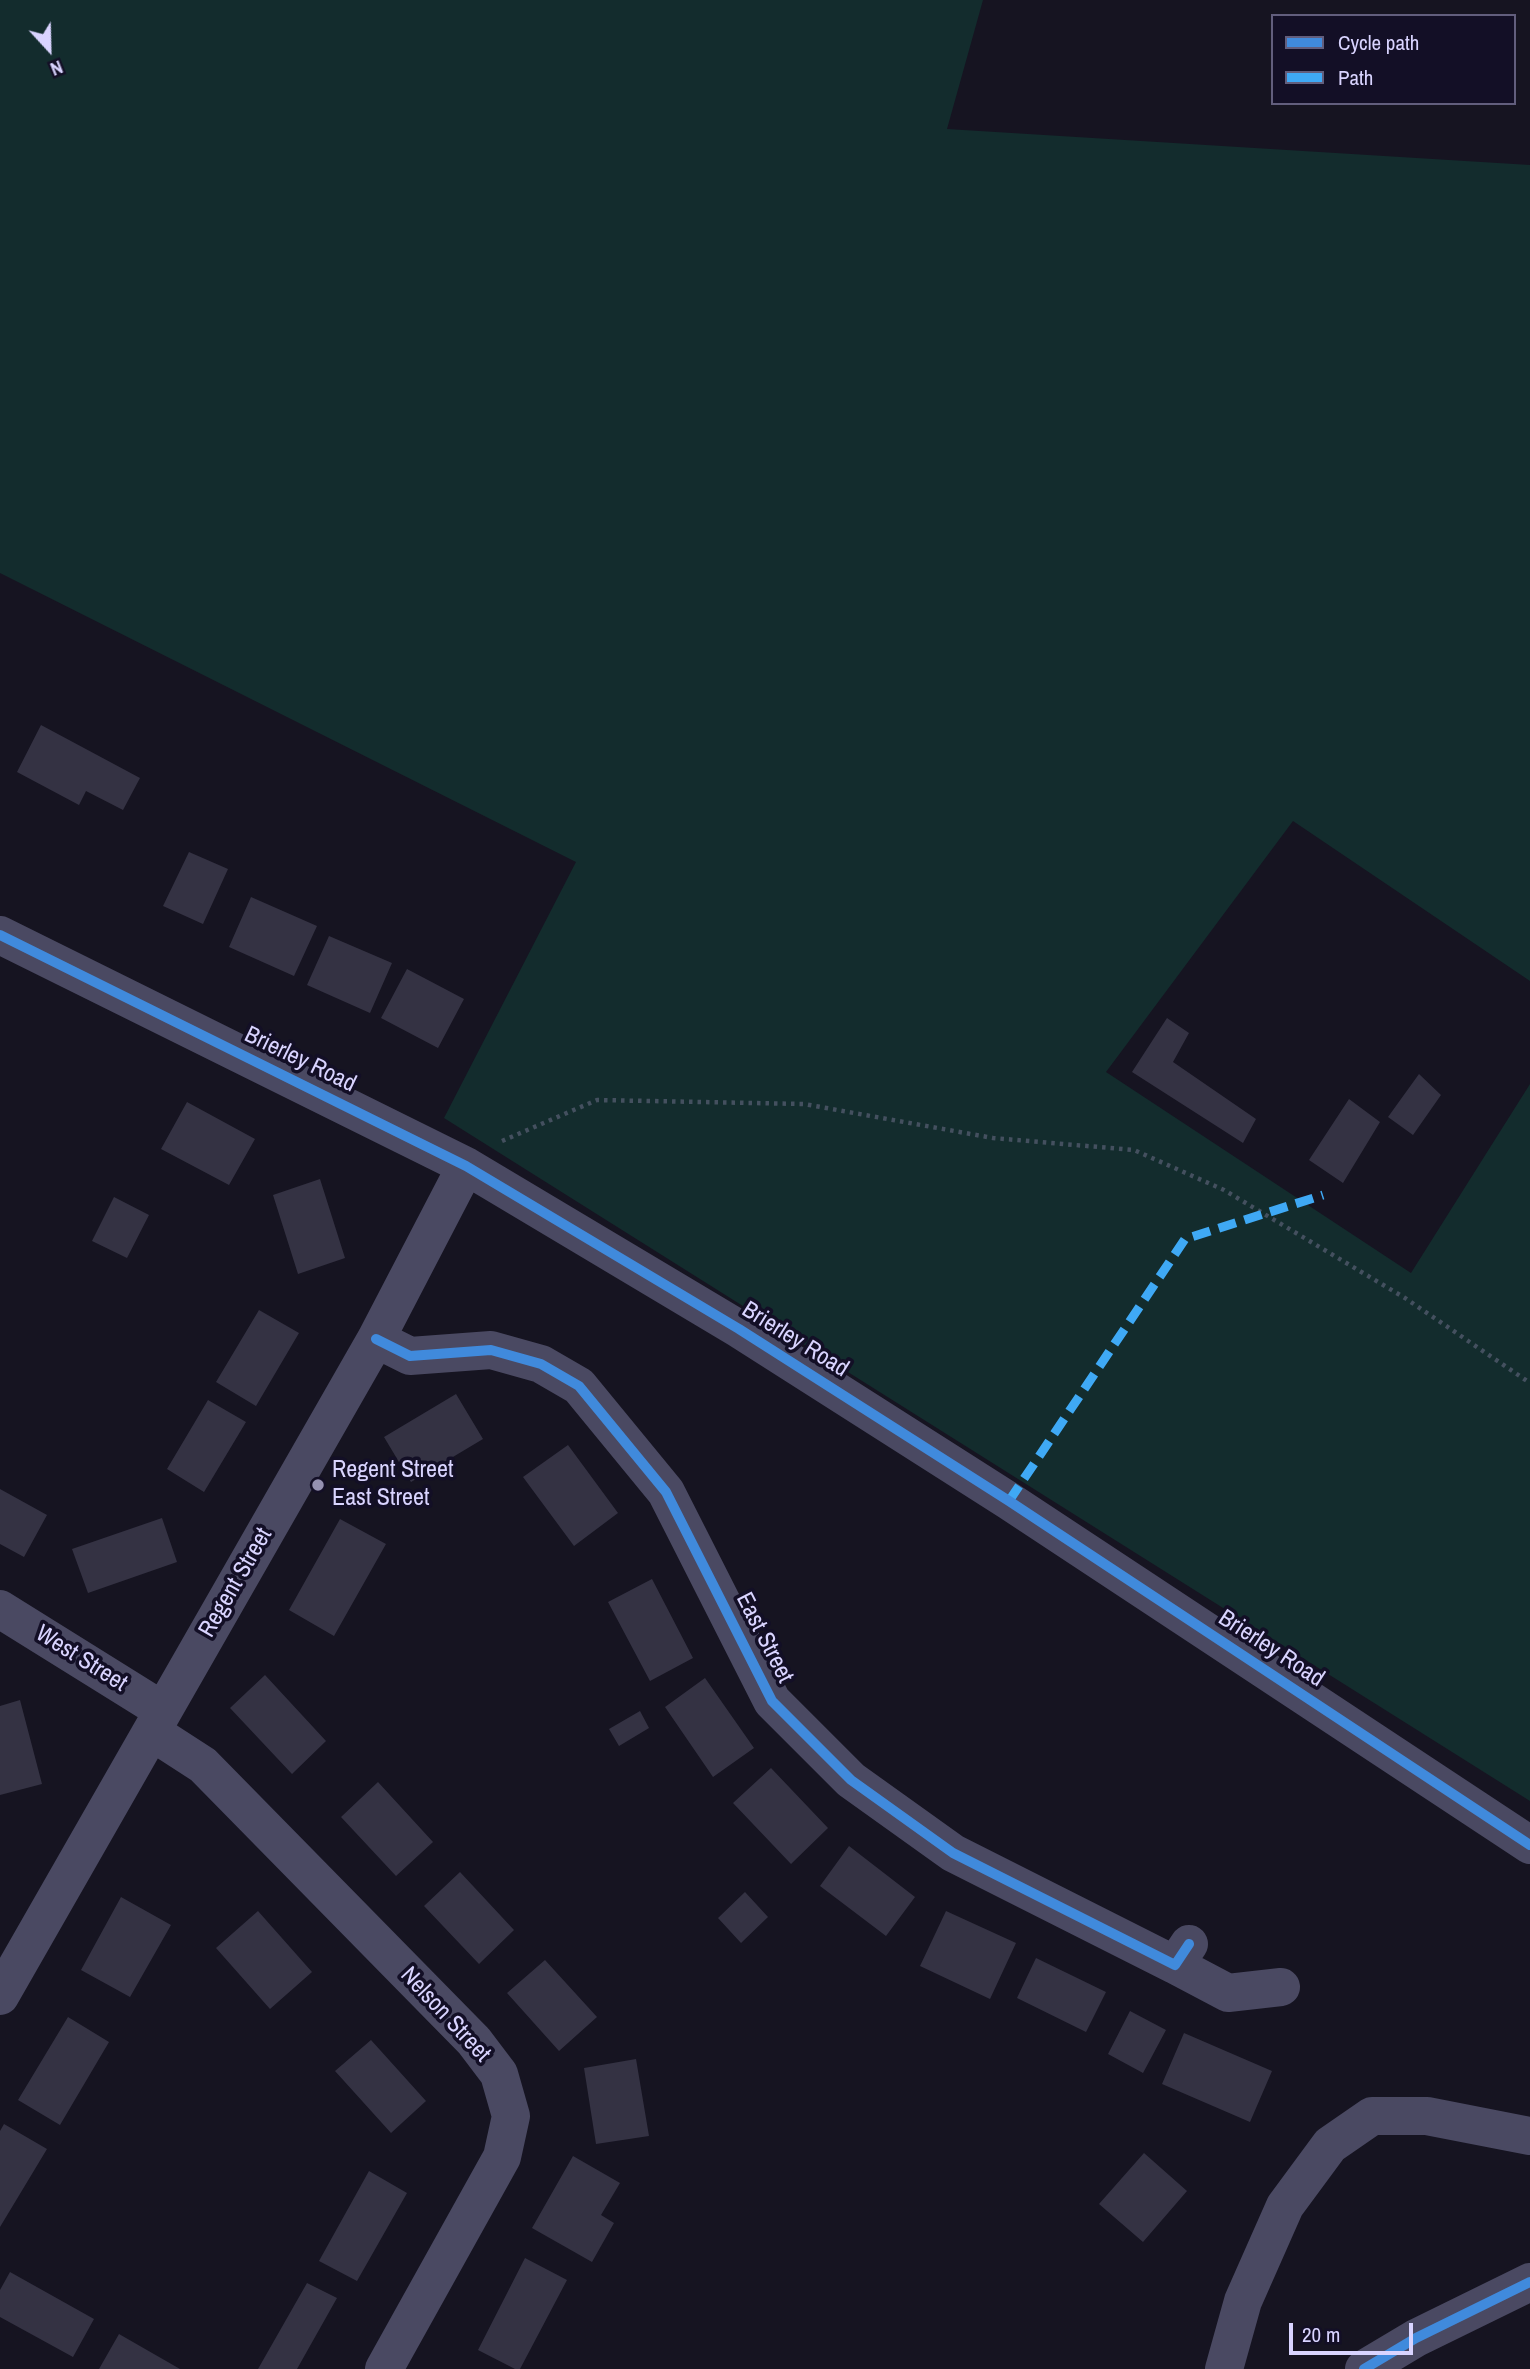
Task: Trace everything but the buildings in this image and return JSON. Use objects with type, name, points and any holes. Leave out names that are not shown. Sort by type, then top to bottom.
[{"type":"street","name":"Brierley Road","points":[[0,935],[466,1166],[775,1351],[1009,1501],[1530,1845]]},
{"type":"street","name":"Regent Street","points":[[0,1996],[376,1339],[466,1166]]},
{"type":"street","name":"East Street","points":[[376,1339],[410,1356],[491,1350],[541,1364],[579,1387],[666,1492],[772,1701],[851,1780],[953,1853],[1182,1955],[1228,1993],[1282,1987]]},
{"type":"street","name":"West Street","points":[[0,1609],[157,1721]]},
{"type":"street","name":"Nelson Street","points":[[157,1721],[474,2041],[499,2074],[511,2116],[502,2157],[384,2369]]},
{"type":"street","points":[[1224,2369],[1242,2301],[1285,2206],[1330,2145],[1372,2116],[1427,2116],[1530,2136]]},
{"type":"street","points":[[1364,2369],[1416,2338],[1530,2283]]},
{"type":"path","points":[[466,1166],[483,1149],[597,1100],[804,1104],[993,1138],[1134,1150],[1224,1190],[1405,1298],[1530,1383]]},
{"type":"green space","points":[[0,0],[983,0],[947,129],[1530,165],[1530,981],[1293,821],[1106,1072],[1411,1273],[1530,1084],[1530,1801],[444,1118],[576,862],[0,573]]},
{"type":"marked path","points":[[1009,1501],[1185,1239],[1323,1195]]},
{"type":"cycle path","points":[[0,935],[466,1166],[739,1329],[1009,1501],[1530,1845]]},
{"type":"cycle path","points":[[376,1339],[410,1356],[491,1350],[541,1364],[579,1386],[666,1492],[772,1701],[851,1780],[953,1853],[1175,1965],[1189,1944]]},
{"type":"cycle path","points":[[1364,2369],[1416,2338],[1530,2282]]},
{"type":"place","name":"Regent Street East Street","points":[[318,1485]]}]
